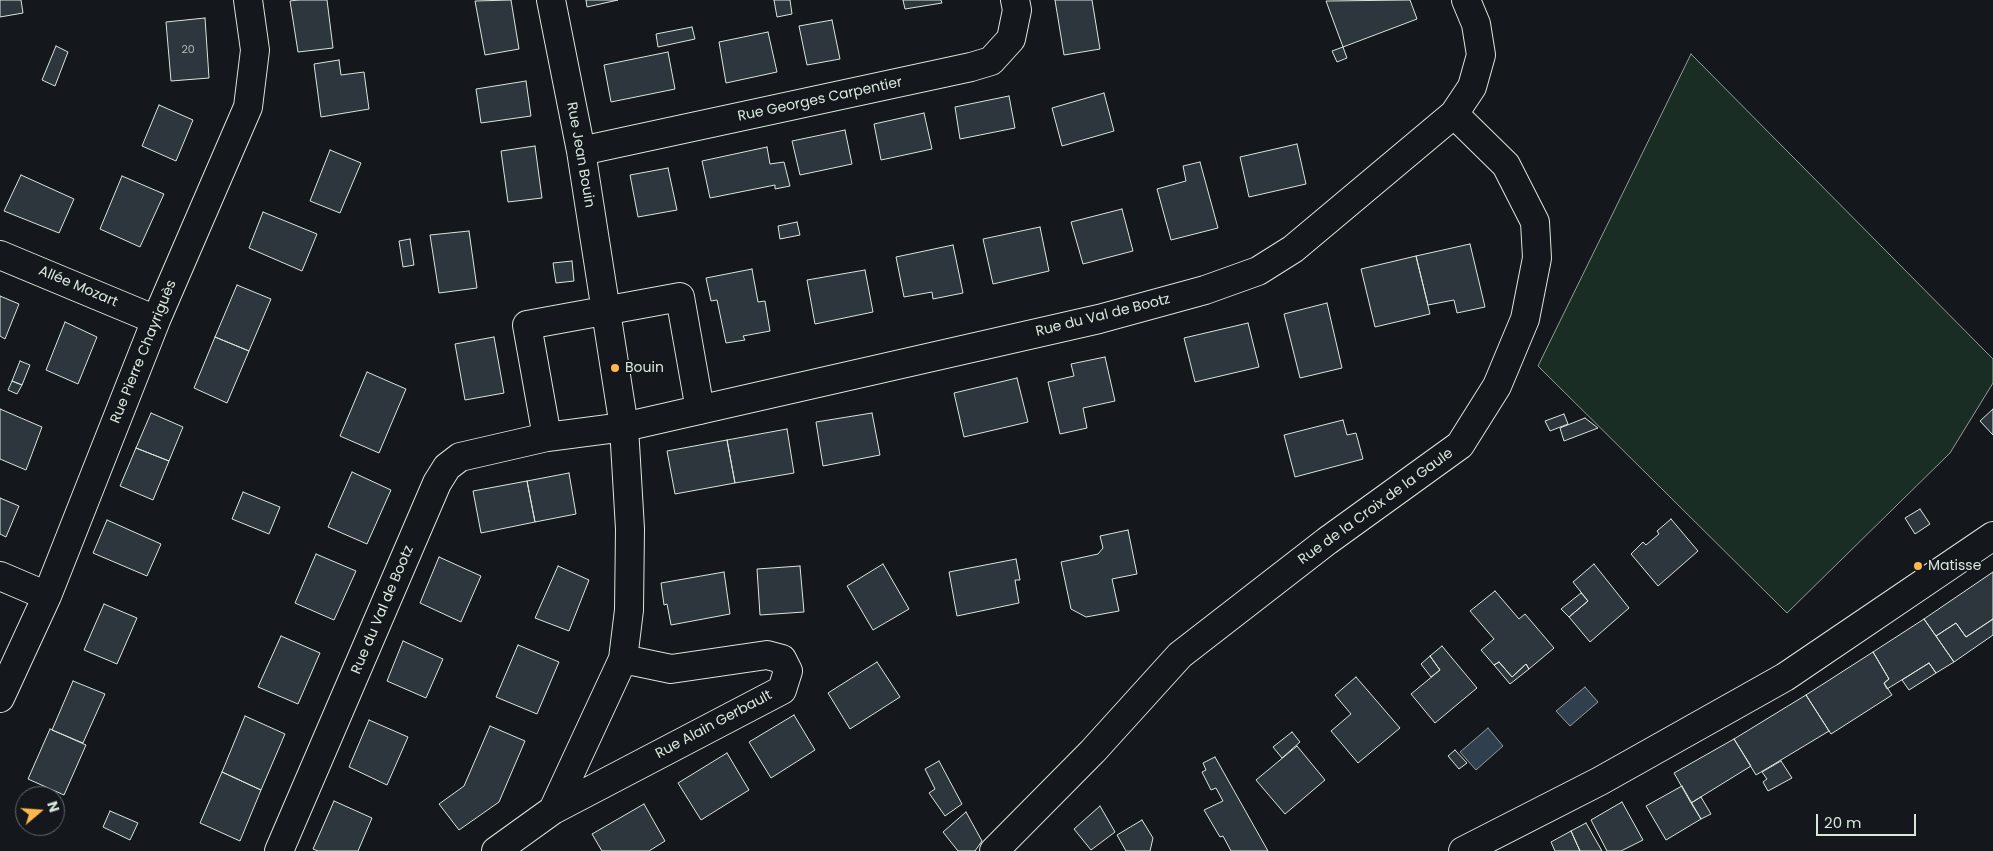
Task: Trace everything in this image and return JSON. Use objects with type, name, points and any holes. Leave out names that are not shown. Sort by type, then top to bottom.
[{"type":"street","name":"Rue Pierre Chayriguès","points":[[0,698],[47,596],[156,320],[248,107],[254,50],[248,0]]},
{"type":"street","name":"Rue Jean Bouin","points":[[551,0],[581,151],[624,427]]},
{"type":"street","name":"Rue Georges Carpentier","points":[[581,151],[971,67],[991,61],[1011,40],[1017,10],[1015,0]]},
{"type":"street","points":[[1454,114],[1472,87],[1481,55],[1476,24],[1466,0]]},
{"type":"street","name":"Rue du Val de Bootz","points":[[280,851],[437,482],[446,467],[460,457],[547,437],[624,427],[700,410],[1099,319],[1205,290],[1258,271],[1293,249],[1454,114]]},
{"type":"street","name":"Rue de la Croix de la Gaule","points":[[994,851],[1093,751],[1180,655],[1327,541],[1460,445],[1466,437],[1496,386],[1526,319],[1536,258],[1535,222],[1506,164],[1454,114]]},
{"type":"street","name":"Allée Mozart","points":[[0,255],[156,320]]},
{"type":"street","points":[[547,437],[527,325],[606,310],[680,297],[700,410]]},
{"type":"street","name":"Rue Alain Gerbault","points":[[553,810],[623,659],[629,610],[630,529],[624,427]]},
{"type":"street","points":[[1463,851],[1600,781],[1785,677],[1993,536]]},
{"type":"street","points":[[0,576],[47,596]]},
{"type":"street","name":"Rue Alain Gerbault","points":[[496,851],[553,810],[782,690],[788,671],[782,659],[768,655],[671,669],[623,659]]},
{"type":"green space","points":[[1691,54],[1993,359],[1993,383],[1950,453],[1787,613],[1538,366]]},
{"type":"water","points":[[1585,687],[1598,702],[1570,726],[1556,711]]},
{"type":"water","points":[[1488,728],[1503,746],[1476,770],[1460,752]]},
{"type":"building","points":[[0,0],[21,0],[23,13],[0,17]]},
{"type":"building","points":[[327,0],[333,48],[298,52],[290,1]]},
{"type":"building","points":[[511,0],[519,49],[485,55],[475,1]]},
{"type":"building","points":[[586,0],[618,0],[587,7]]},
{"type":"building","points":[[774,0],[790,0],[792,14],[777,17]]},
{"type":"building","points":[[903,0],[941,0],[942,3],[905,9]]},
{"type":"building","points":[[1055,0],[1092,0],[1100,49],[1064,55]]},
{"type":"building","points":[[1410,0],[1417,19],[1343,47],[1326,1]]},
{"type":"building","points":[[205,18],[209,78],[171,81],[166,22]]},
{"type":"building","points":[[832,20],[840,59],[807,65],[799,26]]},
{"type":"building","points":[[692,27],[695,39],[658,47],[656,34]]},
{"type":"building","points":[[768,32],[777,72],[726,83],[719,42]]},
{"type":"building","points":[[56,46],[68,52],[55,86],[42,80]]},
{"type":"building","points":[[1343,47],[1347,58],[1337,62],[1332,51]]},
{"type":"building","points":[[668,52],[675,89],[611,102],[604,65]]},
{"type":"building","points":[[339,60],[341,75],[364,72],[369,109],[321,117],[314,64]]},
{"type":"building","points":[[526,81],[531,116],[481,123],[476,89]]},
{"type":"building","points":[[1104,93],[1114,131],[1062,146],[1052,108]]},
{"type":"building","points":[[1009,96],[1015,128],[960,139],[955,107]]},
{"type":"building","points":[[159,105],[193,120],[176,161],[142,146]]},
{"type":"building","points":[[924,113],[932,149],[881,160],[874,124]]},
{"type":"building","points":[[845,130],[852,164],[800,175],[792,141]]},
{"type":"building","points":[[1297,144],[1306,184],[1249,197],[1240,157]]},
{"type":"building","points":[[535,146],[542,198],[508,202],[501,151]]},
{"type":"building","points":[[767,147],[770,164],[784,162],[790,186],[775,189],[775,185],[710,198],[702,161]]},
{"type":"building","points":[[330,150],[361,163],[340,213],[310,201]]},
{"type":"building","points":[[1200,162],[1218,228],[1171,240],[1157,189],[1186,181],[1183,166]]},
{"type":"building","points":[[668,168],[677,210],[638,217],[630,175]]},
{"type":"building","points":[[21,175],[74,199],[59,233],[4,211]]},
{"type":"building","points":[[122,176],[164,194],[140,247],[100,229]]},
{"type":"building","points":[[1122,209],[1133,251],[1083,264],[1071,222]]},
{"type":"building","points":[[263,212],[317,234],[302,271],[249,248]]},
{"type":"building","points":[[797,222],[800,235],[780,239],[778,226]]},
{"type":"building","points":[[1040,227],[1049,271],[993,284],[983,239]]},
{"type":"building","points":[[469,231],[477,288],[439,293],[430,235]]},
{"type":"building","points":[[410,239],[414,265],[403,267],[399,241]]},
{"type":"building","points":[[1470,244],[1485,307],[1457,313],[1454,300],[1428,305],[1416,256]]},
{"type":"building","points":[[953,245],[963,293],[933,299],[932,292],[904,297],[896,257]]},
{"type":"building","points":[[1416,256],[1430,314],[1375,327],[1361,269]]},
{"type":"building","points":[[572,261],[574,281],[556,283],[553,263]]},
{"type":"building","points":[[752,269],[758,302],[765,301],[770,331],[743,336],[745,340],[726,343],[717,300],[711,301],[706,278]]},
{"type":"building","points":[[865,270],[873,312],[815,324],[807,280]]},
{"type":"building","points":[[237,285],[271,299],[249,351],[215,337]]},
{"type":"building","points":[[0,296],[19,304],[5,339],[0,336]]},
{"type":"building","points":[[1327,303],[1342,368],[1300,378],[1284,314]]},
{"type":"building","points":[[65,322],[97,337],[78,384],[46,370]]},
{"type":"building","points":[[1248,323],[1259,367],[1195,382],[1184,338]]},
{"type":"building","points":[[215,337],[249,351],[227,403],[194,388]]},
{"type":"building","points":[[494,337],[504,393],[465,400],[455,344]]},
{"type":"building","points":[[1105,357],[1115,401],[1083,408],[1087,428],[1060,434],[1048,382],[1074,376],[1071,364]]},
{"type":"building","points":[[20,361],[30,365],[22,385],[12,381]]},
{"type":"building","points":[[367,372],[406,389],[379,453],[340,436]]},
{"type":"building","points":[[1017,378],[1028,422],[964,437],[954,393]]},
{"type":"building","points":[[12,381],[22,385],[17,394],[8,390]]},
{"type":"building","points":[[0,409],[42,427],[26,470],[0,459]]},
{"type":"building","points":[[1993,409],[1993,435],[1980,421]]},
{"type":"building","points":[[151,413],[183,427],[169,461],[136,448]]},
{"type":"building","points":[[872,413],[880,455],[823,466],[816,422]]},
{"type":"building","points":[[1564,414],[1568,424],[1550,431],[1545,421]]},
{"type":"building","points":[[1585,418],[1598,428],[1564,441],[1560,428]]},
{"type":"building","points":[[1343,420],[1347,435],[1356,433],[1363,459],[1295,477],[1284,435]]},
{"type":"building","points":[[787,429],[794,473],[735,483],[727,440]]},
{"type":"building","points":[[727,440],[735,483],[675,494],[667,451]]},
{"type":"building","points":[[136,448],[169,461],[153,500],[120,486]]},
{"type":"building","points":[[352,472],[391,490],[367,544],[328,527]]},
{"type":"building","points":[[569,473],[576,514],[535,522],[527,481]]},
{"type":"building","points":[[527,481],[535,522],[481,533],[473,491]]},
{"type":"building","points":[[243,492],[280,507],[269,534],[232,519]]},
{"type":"building","points":[[0,498],[19,506],[6,537],[0,534]]},
{"type":"building","points":[[1920,509],[1930,524],[1915,534],[1905,518]]},
{"type":"building","points":[[1671,519],[1698,551],[1658,586],[1631,554],[1643,542],[1646,545],[1659,534],[1657,531]]},
{"type":"building","points":[[107,520],[161,544],[147,576],[93,553]]},
{"type":"building","points":[[1128,530],[1137,574],[1112,579],[1119,611],[1086,617],[1071,609],[1061,562],[1098,554],[1103,548],[1100,536]]},
{"type":"building","points":[[316,554],[356,571],[334,620],[295,603]]},
{"type":"building","points":[[439,557],[481,576],[461,622],[420,603]]},
{"type":"building","points":[[1016,559],[1020,580],[1015,580],[1019,603],[957,616],[949,572]]},
{"type":"building","points":[[883,564],[909,609],[873,630],[847,586]]},
{"type":"building","points":[[1594,564],[1629,608],[1590,642],[1569,617],[1588,601],[1573,582]]},
{"type":"building","points":[[558,566],[589,580],[569,631],[535,618]]},
{"type":"building","points":[[800,566],[804,612],[760,615],[757,569]]},
{"type":"building","points":[[724,572],[730,614],[671,625],[667,604],[664,605],[661,583]]},
{"type":"building","points":[[1993,572],[1993,619],[1966,637],[1956,623],[1936,636],[1924,619]]},
{"type":"building","points":[[1495,591],[1519,619],[1525,614],[1554,648],[1529,669],[1526,664],[1512,677],[1499,662],[1494,665],[1481,650],[1494,639],[1470,611]]},
{"type":"building","points":[[1581,593],[1588,601],[1569,617],[1561,609]]},
{"type":"building","points":[[104,604],[137,618],[117,664],[84,650]]},
{"type":"building","points":[[1924,619],[1954,662],[1936,673],[1929,663],[1887,689],[1884,683],[1889,679],[1873,652]]},
{"type":"building","points":[[1993,619],[1993,635],[1954,662],[1936,636],[1956,623],[1966,637]]},
{"type":"building","points":[[281,636],[320,653],[298,704],[258,687]]},
{"type":"building","points":[[403,641],[443,659],[426,698],[387,681]]},
{"type":"building","points":[[518,645],[559,662],[537,714],[496,697]]},
{"type":"building","points":[[1442,646],[1477,688],[1435,723],[1411,694],[1440,670],[1430,656]]},
{"type":"building","points":[[1873,652],[1889,679],[1884,683],[1892,695],[1831,734],[1806,695]]},
{"type":"building","points":[[1430,656],[1440,670],[1431,677],[1421,664]]},
{"type":"building","points":[[877,662],[900,697],[850,729],[828,693]]},
{"type":"building","points":[[1499,662],[1512,677],[1526,664],[1529,669],[1510,684],[1494,665]]},
{"type":"building","points":[[1929,663],[1936,673],[1909,690],[1902,680]]},
{"type":"building","points":[[1356,677],[1400,728],[1358,763],[1331,731],[1351,714],[1335,695]]},
{"type":"building","points":[[73,681],[105,694],[83,743],[52,730]]},
{"type":"building","points":[[1806,695],[1829,731],[1756,775],[1734,739]]},
{"type":"building","points":[[794,715],[815,750],[771,778],[749,742]]},
{"type":"building","points":[[245,716],[285,734],[261,790],[222,772]]},
{"type":"building","points":[[369,720],[408,737],[387,785],[349,767]]},
{"type":"building","points":[[490,726],[525,741],[499,802],[459,830],[439,804],[464,786]]},
{"type":"building","points":[[50,729],[86,745],[65,793],[65,786],[44,786],[28,779]]},
{"type":"building","points":[[1292,732],[1300,742],[1282,758],[1273,747]]},
{"type":"building","points":[[1734,739],[1751,766],[1691,803],[1674,773]]},
{"type":"building","points":[[1297,746],[1325,780],[1285,814],[1256,780]]},
{"type":"building","points":[[1455,750],[1467,763],[1459,769],[1448,756]]},
{"type":"building","points":[[727,753],[749,790],[701,820],[678,783]]},
{"type":"building","points":[[1215,757],[1268,851],[1231,851],[1223,836],[1220,837],[1204,810],[1223,801],[1216,788],[1211,790],[1202,772],[1206,770],[1203,763]]},
{"type":"building","points":[[939,761],[962,804],[945,816],[929,793],[935,789],[925,769]]},
{"type":"building","points":[[1781,761],[1792,778],[1768,791],[1763,782],[1767,779],[1762,772]]},
{"type":"building","points":[[222,772],[261,790],[240,841],[200,823]]},
{"type":"building","points":[[1682,786],[1701,819],[1666,840],[1646,806]]},
{"type":"building","points":[[1701,797],[1711,814],[1701,819],[1691,803]]},
{"type":"building","points":[[334,801],[372,818],[358,851],[318,851],[313,849]]},
{"type":"building","points":[[1622,802],[1643,840],[1621,851],[1607,851],[1591,820]]},
{"type":"building","points":[[644,804],[665,841],[649,851],[602,851],[592,834]]},
{"type":"building","points":[[1100,806],[1115,832],[1091,850],[1074,829]]},
{"type":"building","points":[[110,811],[138,823],[130,840],[103,827]]},
{"type":"building","points":[[966,812],[982,841],[975,851],[958,851],[943,832]]},
{"type":"building","points":[[1142,820],[1153,838],[1150,851],[1126,851],[1117,835]]},
{"type":"building","points":[[1586,823],[1602,851],[1580,851],[1571,831]]},
{"type":"building","points":[[1571,831],[1580,851],[1555,851],[1551,842]]},
{"type":"place","name":"Bouin","points":[[615,368]]},
{"type":"place","name":"Matisse","points":[[1918,566]]}]
